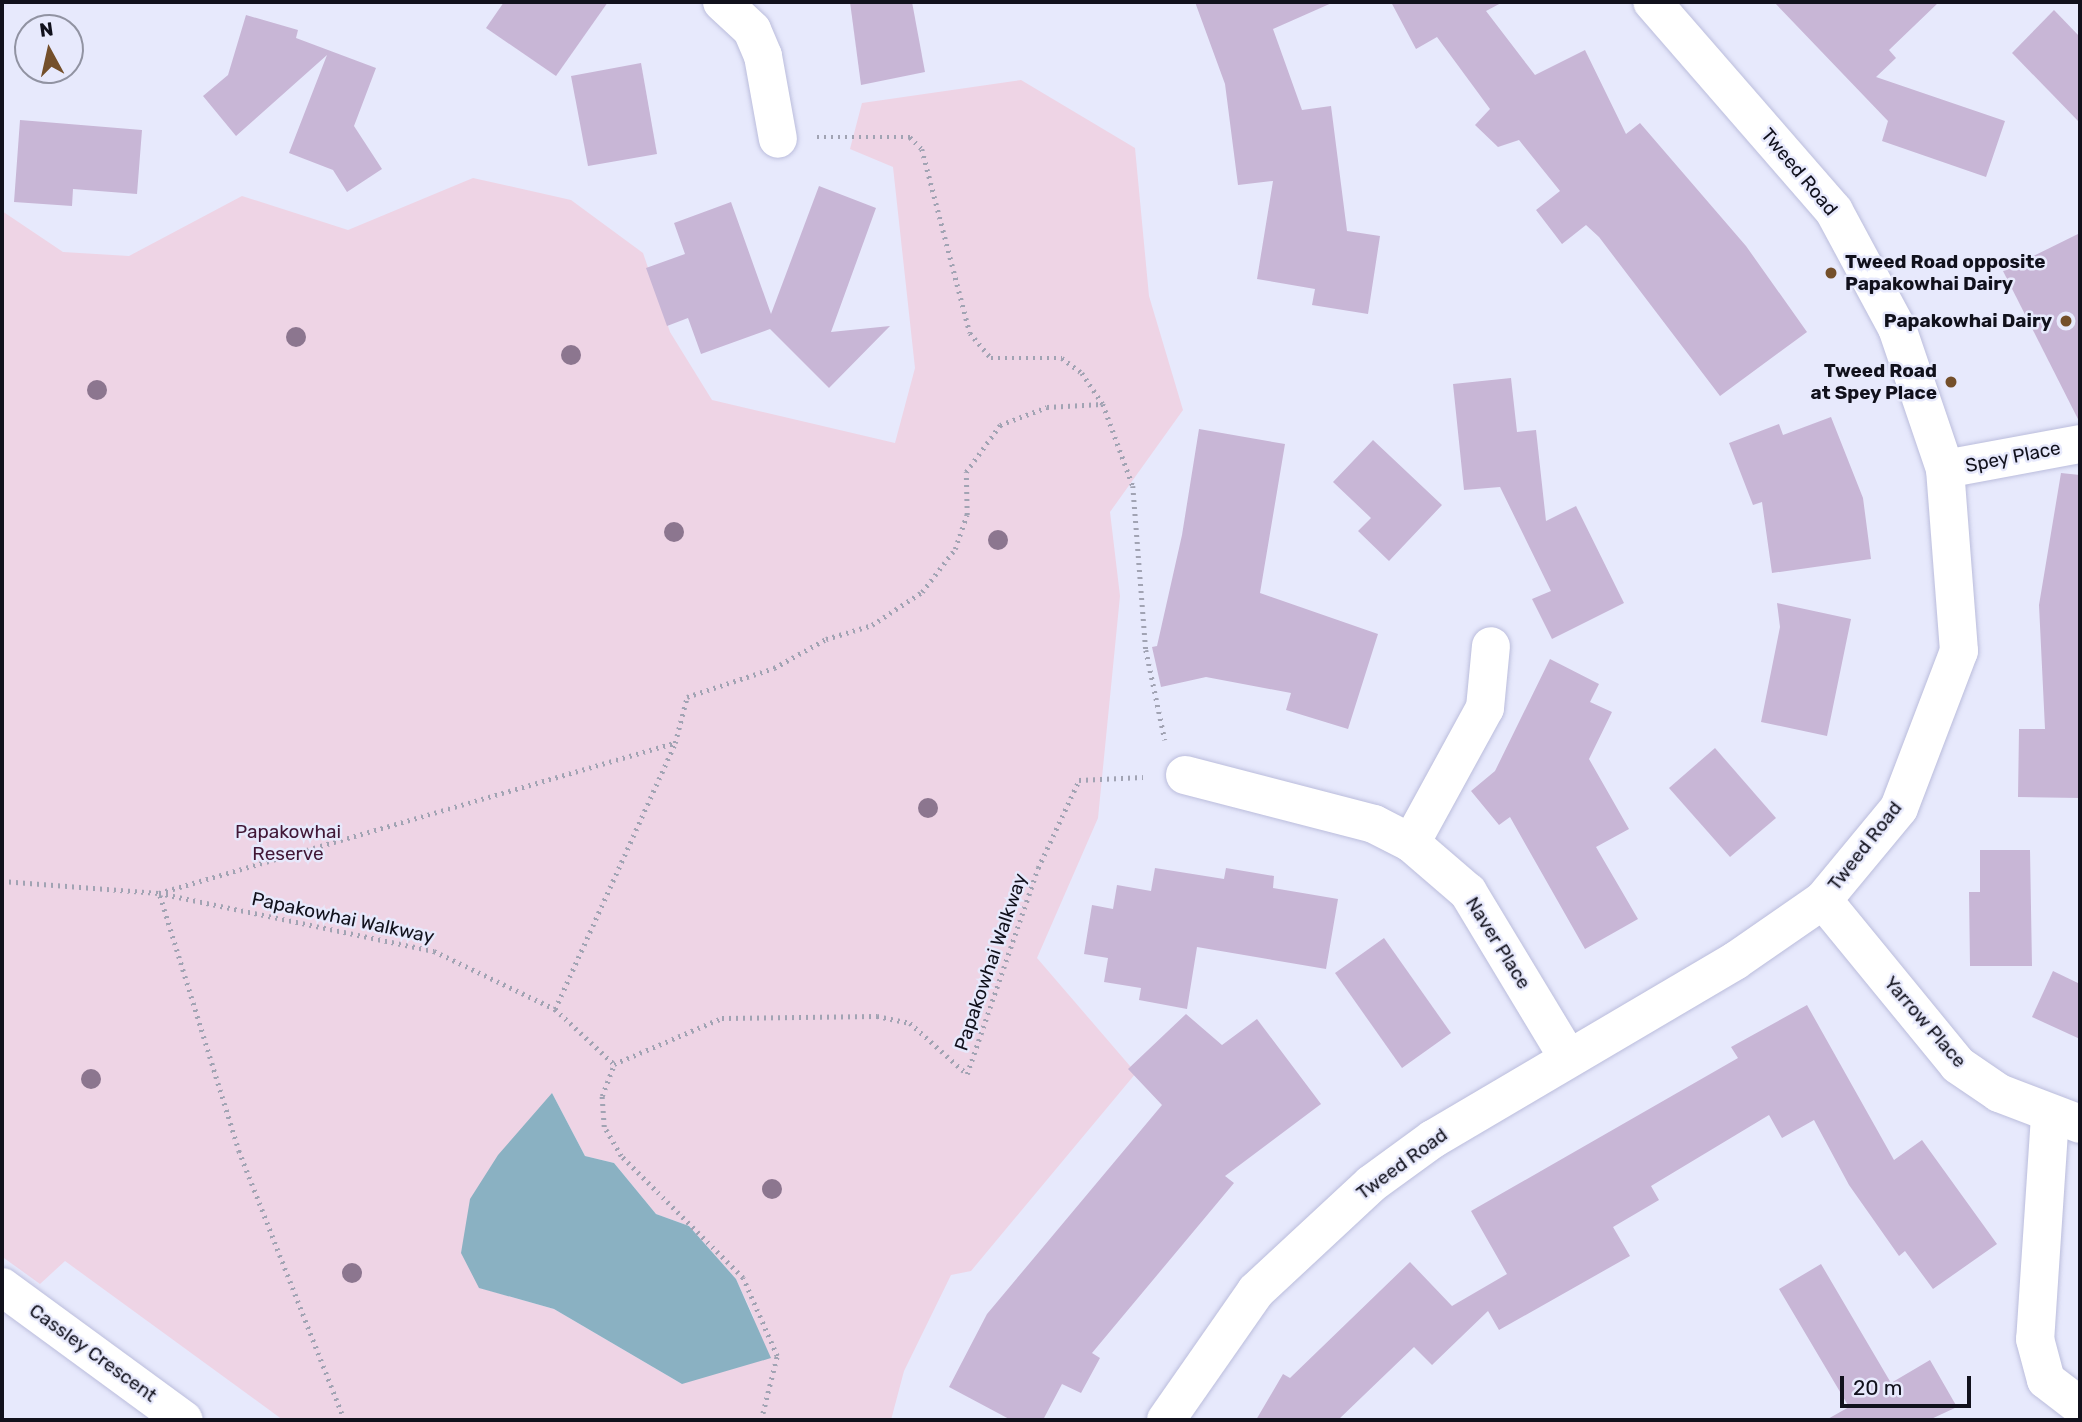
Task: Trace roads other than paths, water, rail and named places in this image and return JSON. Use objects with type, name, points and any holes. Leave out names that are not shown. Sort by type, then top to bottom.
[{"type":"street","points":[[722,2],[752,30],[763,56],[778,139]]},
{"type":"street","name":"Tweed Road","points":[[1166,1420],[1256,1291],[1312,1236],[1433,1139],[1735,961],[1823,900],[1899,808],[1959,651],[1945,470],[1897,328],[1834,211],[1652,2]]},
{"type":"street","name":"Spey Place","points":[[1945,470],[2080,444]]},
{"type":"street","points":[[1411,842],[1485,708],[1491,646]]},
{"type":"street","name":"Naver Place","points":[[1185,775],[1374,824],[1411,842],[1468,892],[1568,1058]]},
{"type":"street","name":"Yarrow Place","points":[[1823,900],[1958,1065],[2065,1120],[2035,1339],[2046,1380],[2080,1406]]},
{"type":"street","name":"Cassley Crescent","points":[[2,1287],[184,1420]]},
{"type":"water","points":[[552,1093],[585,1156],[614,1163],[656,1214],[689,1226],[736,1279],[771,1358],[682,1384],[554,1309],[479,1288],[461,1253],[470,1199],[498,1155]]},
{"type":"place","name":"Tweed Road opposite Papakowhai Dairy","points":[[1831,273]]},
{"type":"place","name":"Papakowhai Dairy","points":[[2066,321]]},
{"type":"place","name":"Tweed Road at Spey Place","points":[[1951,382]]},
{"type":"park label","name":"Papakowhai Reserve","points":[[288,843]]}]
